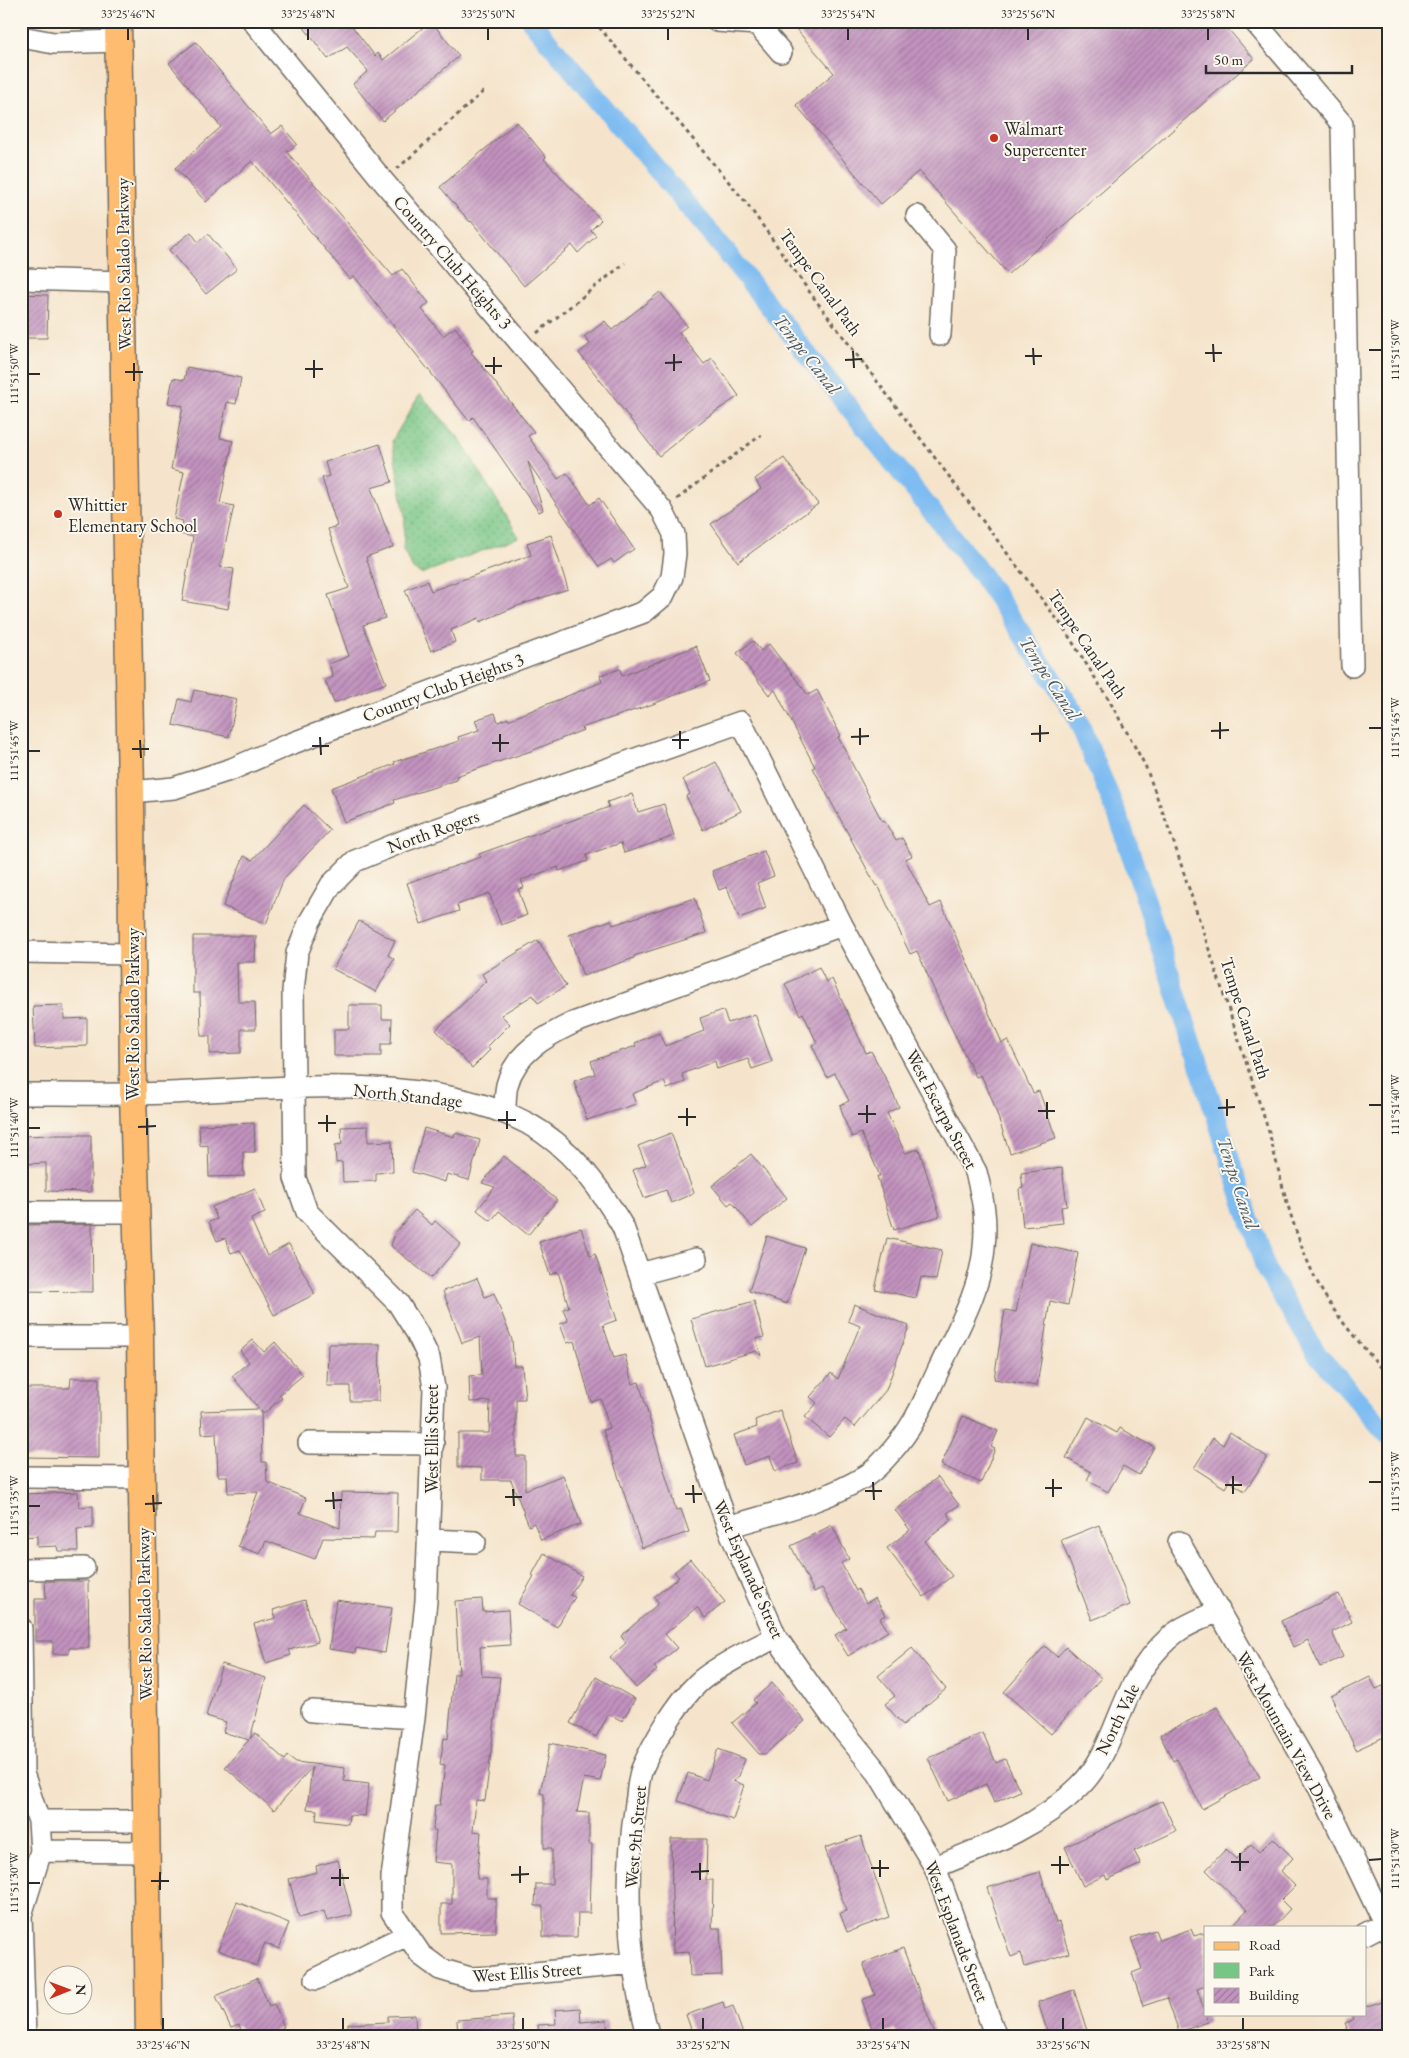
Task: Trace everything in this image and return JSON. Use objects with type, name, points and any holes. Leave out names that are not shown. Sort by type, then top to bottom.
[{"type":"main road","name":"West Rio Salado Parkway","points":[[118,31],[131,792],[133,1094],[140,1336],[149,2037]]},
{"type":"street","name":"Country Club Heights 3","points":[[131,792],[174,788],[224,771],[294,742],[644,612],[663,596],[672,578],[675,554],[674,534],[662,510],[383,181],[253,21]]},
{"type":"street","points":[[717,21],[756,24],[781,52]]},
{"type":"street","points":[[1254,21],[1342,124],[1352,666]]},
{"type":"street","points":[[21,38],[54,43],[118,31]]},
{"type":"street","points":[[917,216],[945,250],[940,335]]},
{"type":"street","points":[[21,279],[123,282]]},
{"type":"street","name":"West Escarpa Street","points":[[728,1527],[789,1509],[835,1492],[868,1475],[895,1446],[913,1423],[960,1324],[976,1284],[984,1249],[986,1212],[976,1172],[842,925],[741,722]]},
{"type":"street","name":"North Rogers","points":[[292,1087],[293,991],[297,954],[310,921],[331,885],[355,862],[406,840],[741,722]]},
{"type":"street","points":[[505,1113],[507,1085],[520,1059],[544,1038],[573,1023],[842,925]]},
{"type":"street","points":[[21,952],[132,954]]},
{"type":"street","name":"North Standage","points":[[21,1094],[133,1094],[292,1087],[380,1089],[424,1093],[463,1100],[505,1113]]},
{"type":"street","name":"West Ellis Street","points":[[292,1087],[295,1178],[308,1212],[398,1303],[417,1333],[429,1358],[434,1388],[430,1540],[426,1601],[414,1718],[392,1877],[392,1912],[421,1955],[440,1969],[470,1978],[495,1978],[633,1963]]},
{"type":"street","name":"West Esplanade Street","points":[[505,1113],[528,1124],[580,1163],[601,1190],[623,1227],[728,1527],[776,1637],[833,1718],[878,1773],[935,1867],[996,2037]]},
{"type":"street","points":[[21,1212],[136,1212]]},
{"type":"street","points":[[640,1274],[696,1259]]},
{"type":"street","points":[[21,1337],[140,1336]]},
{"type":"street","points":[[309,1443],[433,1444]]},
{"type":"street","points":[[21,1477],[142,1478]]},
{"type":"street","points":[[430,1540],[475,1542]]},
{"type":"street","name":"West Mountain View Drive","points":[[1179,1542],[1315,1779],[1379,1930]]},
{"type":"street","points":[[21,1569],[84,1568]]},
{"type":"street","name":"North Vale","points":[[935,1867],[1007,1838],[1044,1816],[1080,1786],[1106,1750],[1134,1682],[1155,1654],[1180,1630],[1219,1610]]},
{"type":"street","points":[[21,1628],[23,1773],[39,1821],[41,1851],[27,1890],[21,1915],[25,2037]]},
{"type":"street","name":"West 9th Street","points":[[649,2037],[641,2010],[633,1963],[630,1901],[633,1824],[642,1770],[668,1721],[698,1683],[746,1652],[776,1637]]},
{"type":"street","points":[[312,1711],[414,1718]]},
{"type":"street","points":[[39,1821],[146,1821]]},
{"type":"street","points":[[41,1851],[146,1852]]},
{"type":"street","points":[[316,1979],[406,1935]]},
{"type":"path","name":"Tempe Canal Path","points":[[594,21],[748,205],[811,294],[1063,627],[1110,700],[1145,765],[1173,840],[1266,1122],[1302,1246],[1327,1298],[1352,1334],[1388,1375]]},
{"type":"path","name":"Country Club Heights 3","points":[[383,181],[485,90]]},
{"type":"path","name":"Country Club Heights 3","points":[[523,344],[625,263]]},
{"type":"path","points":[[662,510],[761,435]]},
{"type":"green space","points":[[420,394],[460,439],[519,537],[421,574],[413,569],[403,550],[405,516],[392,441]]},
{"type":"building","points":[[299,21],[348,21],[375,56],[378,53],[383,60],[431,21],[459,56],[383,121],[353,84],[368,71],[347,47],[328,59]]},
{"type":"building","name":"Walmart Supercenter","points":[[789,21],[1221,21],[1254,59],[1008,274],[919,171],[881,204],[796,105],[834,73]]},
{"type":"building","points":[[196,42],[271,134],[282,126],[297,144],[287,152],[393,276],[402,269],[429,303],[422,309],[443,336],[455,327],[473,351],[471,352],[534,432],[528,436],[558,479],[567,473],[590,505],[599,498],[634,549],[614,563],[611,559],[599,567],[528,462],[543,510],[539,512],[473,417],[469,421],[354,276],[350,279],[252,161],[206,202],[175,168],[221,127],[169,63]]},
{"type":"building","points":[[517,122],[546,157],[544,159],[601,220],[591,230],[596,236],[578,253],[572,245],[524,286],[471,221],[440,187]]},
{"type":"building","points":[[191,232],[198,242],[208,234],[237,269],[206,294],[169,250]]},
{"type":"building","points":[[660,292],[687,326],[679,332],[704,364],[712,358],[739,396],[707,417],[659,456],[579,353],[590,344],[584,337],[605,321],[612,330]]},
{"type":"building","points":[[21,294],[48,295],[47,338],[21,338]]},
{"type":"building","points":[[187,367],[241,378],[236,404],[227,402],[220,438],[233,441],[220,503],[234,506],[220,567],[234,569],[228,609],[182,601],[193,537],[180,534],[183,521],[174,519],[184,472],[171,469],[183,406],[168,403],[173,378],[184,380]]},
{"type":"building","points":[[380,444],[392,482],[371,488],[393,547],[366,557],[385,618],[363,625],[386,683],[334,703],[325,680],[333,677],[329,664],[349,656],[328,595],[349,588],[328,529],[337,526],[322,478],[329,476],[325,462]]},
{"type":"building","points":[[784,458],[818,504],[738,562],[711,524],[761,489],[755,479]]},
{"type":"building","points":[[551,535],[568,589],[517,606],[480,622],[479,618],[451,630],[455,642],[431,651],[405,590],[427,581],[431,591],[531,555],[527,543]]},
{"type":"building","points":[[753,641],[761,651],[769,644],[808,695],[817,690],[841,736],[838,737],[882,821],[884,820],[896,841],[902,838],[912,856],[905,859],[930,907],[941,902],[1002,1043],[1008,1040],[1033,1093],[1039,1091],[1056,1138],[1010,1153],[992,1099],[981,1075],[976,1077],[948,1021],[917,951],[910,954],[878,885],[876,886],[813,768],[815,767],[775,690],[769,695],[737,653]]},
{"type":"building","points":[[696,646],[710,681],[653,704],[581,728],[583,730],[531,751],[456,776],[457,780],[394,800],[395,803],[344,822],[331,788],[395,764],[394,762],[459,741],[458,737],[479,730],[475,720],[495,713],[498,722],[508,718],[508,720],[602,682],[600,675],[620,669],[622,676]]},
{"type":"building","points":[[194,690],[237,699],[229,737],[173,725],[179,699],[191,702]]},
{"type":"building","points":[[716,762],[741,811],[703,830],[686,796],[690,794],[683,779]]},
{"type":"building","points":[[632,794],[638,812],[664,804],[674,836],[624,853],[621,843],[586,855],[588,861],[559,871],[558,867],[521,880],[524,888],[518,889],[527,915],[501,925],[489,893],[457,905],[459,911],[421,924],[407,883],[481,857],[479,854],[609,807],[607,802]]},
{"type":"building","points":[[304,805],[330,830],[284,878],[266,924],[223,906],[244,856],[252,860]]},
{"type":"building","points":[[764,851],[774,876],[757,883],[766,908],[739,918],[727,887],[719,890],[712,871]]},
{"type":"building","points":[[695,898],[706,933],[634,956],[634,958],[583,976],[569,935],[611,920],[613,925]]},
{"type":"building","points":[[359,921],[395,941],[388,955],[394,959],[376,992],[333,969]]},
{"type":"building","points":[[193,936],[256,936],[255,962],[237,962],[238,1002],[255,1002],[256,1029],[241,1029],[241,1053],[210,1054],[210,1036],[201,1036],[200,993],[193,993]]},
{"type":"building","points":[[538,940],[566,986],[538,1003],[533,995],[501,1015],[510,1024],[487,1047],[490,1050],[472,1068],[436,1030],[486,981],[482,974]]},
{"type":"building","points":[[819,967],[826,982],[832,979],[866,1053],[871,1051],[888,1083],[899,1107],[887,1113],[905,1153],[919,1149],[940,1216],[894,1230],[877,1176],[880,1176],[861,1133],[852,1137],[844,1119],[840,1105],[849,1101],[835,1073],[827,1077],[812,1045],[817,1043],[803,1013],[800,1015],[785,984]]},
{"type":"building","points":[[63,1005],[64,1019],[87,1018],[87,1046],[35,1048],[33,1006]]},
{"type":"building","points":[[349,1005],[382,1005],[382,1019],[392,1019],[391,1044],[381,1044],[381,1056],[334,1056],[334,1029],[349,1029]]},
{"type":"building","points":[[723,1010],[728,1023],[755,1014],[772,1062],[752,1069],[748,1059],[717,1069],[715,1061],[682,1074],[685,1082],[667,1089],[664,1081],[632,1094],[636,1104],[587,1120],[574,1081],[595,1074],[591,1061],[636,1046],[635,1043],[659,1033],[665,1046],[704,1031],[700,1018]]},
{"type":"building","points":[[254,1123],[255,1152],[243,1152],[244,1176],[209,1177],[208,1145],[200,1146],[199,1125]]},
{"type":"building","points":[[368,1126],[368,1142],[392,1141],[393,1172],[376,1173],[376,1181],[343,1182],[342,1162],[336,1163],[335,1145],[342,1144],[341,1127]]},
{"type":"building","points":[[424,1128],[454,1137],[455,1133],[480,1140],[469,1180],[447,1174],[445,1182],[412,1172]]},
{"type":"building","points":[[671,1133],[694,1193],[671,1203],[666,1190],[644,1198],[633,1170],[646,1165],[638,1146]]},
{"type":"building","points":[[91,1135],[91,1192],[46,1191],[46,1163],[22,1164],[22,1136]]},
{"type":"building","points":[[751,1154],[787,1198],[752,1227],[732,1202],[728,1205],[712,1186]]},
{"type":"building","points":[[504,1156],[557,1200],[528,1235],[499,1211],[491,1221],[477,1210],[495,1187],[482,1183]]},
{"type":"building","points":[[1062,1168],[1067,1206],[1061,1207],[1063,1223],[1023,1227],[1019,1189],[1023,1188],[1021,1173]]},
{"type":"building","points":[[255,1188],[265,1213],[251,1219],[267,1256],[289,1244],[315,1294],[274,1315],[240,1250],[231,1253],[225,1238],[217,1241],[209,1222],[217,1219],[212,1207]]},
{"type":"building","points":[[415,1210],[432,1225],[435,1221],[461,1244],[431,1278],[391,1246],[395,1233]]},
{"type":"building","points":[[92,1224],[93,1292],[21,1291],[21,1225]]},
{"type":"building","points":[[581,1228],[590,1256],[595,1254],[617,1320],[603,1325],[614,1358],[625,1355],[632,1384],[639,1382],[676,1510],[681,1509],[689,1532],[642,1548],[603,1430],[609,1428],[601,1399],[591,1402],[574,1341],[567,1343],[560,1324],[568,1321],[563,1309],[569,1307],[558,1272],[550,1275],[539,1242]]},
{"type":"building","points":[[767,1236],[805,1248],[787,1304],[749,1291]]},
{"type":"building","points":[[887,1238],[942,1250],[936,1280],[921,1277],[916,1298],[875,1289]]},
{"type":"building","points":[[1030,1243],[1078,1253],[1068,1305],[1050,1301],[1037,1386],[994,1379],[1005,1310],[1016,1312]]},
{"type":"building","points":[[477,1278],[485,1297],[494,1293],[512,1340],[514,1366],[522,1366],[525,1399],[516,1399],[516,1456],[525,1456],[525,1490],[563,1475],[581,1524],[541,1540],[534,1523],[529,1526],[511,1480],[482,1480],[482,1468],[458,1467],[458,1433],[489,1433],[490,1401],[470,1402],[469,1376],[482,1375],[480,1337],[462,1343],[443,1291]]},
{"type":"building","points":[[754,1301],[764,1337],[756,1339],[761,1356],[756,1351],[705,1366],[691,1319]]},
{"type":"building","points":[[854,1304],[909,1326],[886,1390],[855,1427],[845,1419],[829,1437],[805,1417],[817,1403],[810,1397],[831,1373],[838,1379],[860,1326],[848,1321]]},
{"type":"building","points":[[253,1340],[264,1352],[275,1342],[303,1375],[279,1395],[282,1398],[263,1414],[261,1411],[262,1462],[266,1462],[267,1482],[306,1498],[300,1513],[340,1528],[341,1492],[398,1493],[397,1532],[375,1532],[374,1539],[323,1538],[315,1559],[266,1541],[260,1554],[238,1546],[258,1492],[228,1493],[227,1476],[218,1476],[216,1433],[202,1434],[201,1411],[259,1409],[232,1376],[249,1362],[240,1351]]},
{"type":"building","points":[[328,1344],[380,1344],[379,1401],[350,1401],[350,1386],[327,1386]]},
{"type":"building","points":[[71,1378],[99,1378],[99,1458],[21,1457],[21,1388],[70,1388]]},
{"type":"building","points":[[780,1410],[798,1463],[775,1471],[770,1456],[744,1465],[734,1435],[757,1427],[755,1420]]},
{"type":"building","points":[[963,1416],[998,1431],[991,1447],[995,1449],[981,1483],[941,1465]]},
{"type":"building","points":[[1088,1417],[1117,1433],[1120,1428],[1154,1447],[1139,1475],[1123,1466],[1108,1492],[1087,1480],[1091,1472],[1066,1458]]},
{"type":"building","points":[[1230,1432],[1267,1457],[1245,1491],[1229,1481],[1225,1488],[1194,1468],[1213,1438],[1223,1445]]},
{"type":"building","points":[[938,1477],[959,1505],[947,1513],[952,1520],[925,1541],[952,1576],[924,1597],[887,1548],[910,1530],[895,1510]]},
{"type":"building","points":[[78,1492],[79,1507],[93,1506],[93,1528],[77,1529],[78,1551],[58,1551],[57,1546],[37,1547],[37,1536],[21,1537],[21,1494]]},
{"type":"building","points":[[832,1525],[849,1559],[841,1563],[856,1591],[858,1589],[866,1603],[875,1598],[885,1615],[880,1618],[888,1631],[848,1656],[835,1635],[846,1628],[822,1588],[814,1592],[791,1546]]},
{"type":"building","points":[[1099,1525],[1130,1605],[1092,1620],[1061,1540]]},
{"type":"building","points":[[544,1553],[582,1576],[570,1595],[575,1597],[557,1627],[518,1604],[534,1576],[532,1575]]},
{"type":"building","points":[[690,1559],[725,1602],[705,1618],[697,1607],[665,1634],[677,1648],[654,1667],[657,1670],[636,1688],[610,1657],[626,1643],[621,1636],[659,1603],[654,1597],[679,1577],[674,1572]]},
{"type":"building","points":[[45,1581],[88,1581],[89,1648],[69,1648],[69,1654],[53,1654],[53,1641],[35,1641],[35,1599],[46,1599]]},
{"type":"building","points":[[1339,1594],[1352,1622],[1332,1632],[1343,1657],[1320,1667],[1308,1640],[1293,1647],[1281,1621]]},
{"type":"building","points":[[482,1599],[483,1612],[508,1610],[510,1645],[480,1647],[482,1676],[500,1677],[485,1801],[476,1800],[473,1831],[481,1832],[477,1879],[487,1879],[487,1898],[496,1898],[496,1932],[441,1933],[441,1904],[452,1904],[452,1864],[433,1862],[436,1830],[433,1830],[435,1805],[440,1805],[445,1765],[440,1764],[444,1738],[448,1739],[454,1674],[459,1674],[455,1601]]},
{"type":"building","points":[[305,1600],[318,1642],[289,1650],[291,1655],[266,1663],[254,1624],[276,1618],[273,1610]]},
{"type":"building","points":[[336,1600],[392,1608],[385,1653],[356,1648],[355,1653],[329,1649]]},
{"type":"building","points":[[1045,1646],[1057,1657],[1066,1647],[1101,1678],[1051,1734],[1004,1692]]},
{"type":"building","points":[[912,1648],[946,1689],[903,1725],[885,1704],[895,1696],[878,1676]]},
{"type":"building","points":[[222,1664],[266,1678],[250,1739],[255,1733],[285,1760],[288,1756],[296,1762],[345,1768],[344,1781],[369,1784],[365,1816],[349,1815],[348,1824],[316,1820],[317,1810],[307,1809],[312,1767],[274,1810],[225,1767],[249,1740],[223,1732],[226,1722],[206,1716]]},
{"type":"building","points":[[596,1677],[635,1699],[622,1721],[609,1714],[596,1737],[570,1723]]},
{"type":"building","points":[[1370,1677],[1376,1689],[1383,1686],[1388,1697],[1388,1735],[1356,1750],[1331,1696]]},
{"type":"building","points":[[772,1683],[805,1721],[765,1754],[759,1754],[732,1723],[756,1703],[753,1700]]},
{"type":"building","points":[[1217,1707],[1260,1777],[1202,1809],[1177,1759],[1173,1761],[1160,1735]]},
{"type":"building","points":[[983,1733],[996,1763],[1005,1759],[1020,1791],[994,1803],[986,1784],[948,1801],[928,1758]]},
{"type":"building","points":[[550,1743],[606,1755],[600,1781],[584,1778],[577,1812],[589,1813],[589,1844],[592,1844],[590,1913],[578,1913],[577,1937],[543,1937],[543,1906],[535,1906],[536,1884],[552,1884],[552,1848],[544,1848],[544,1794],[540,1793]]},
{"type":"building","points":[[718,1749],[745,1759],[739,1776],[733,1781],[744,1785],[733,1820],[678,1801],[688,1773],[707,1780]]},
{"type":"building","points":[[1162,1801],[1176,1831],[1134,1851],[1141,1864],[1107,1880],[1105,1875],[1083,1886],[1065,1847]]},
{"type":"building","points":[[861,1836],[889,1917],[847,1932],[840,1913],[846,1911],[825,1848]]},
{"type":"building","points":[[1273,1838],[1293,1858],[1281,1871],[1295,1886],[1281,1900],[1290,1909],[1274,1926],[1232,1926],[1247,1910],[1206,1870],[1226,1849],[1237,1859],[1251,1844],[1259,1852]]},
{"type":"building","points":[[671,1839],[707,1839],[706,1880],[713,1880],[712,1928],[720,1928],[722,1975],[690,1976],[689,1952],[673,1953]]},
{"type":"building","points":[[338,1860],[352,1915],[327,1921],[324,1911],[299,1918],[289,1879],[317,1872],[316,1866]]},
{"type":"building","points":[[1040,1872],[1056,1923],[1059,1922],[1069,1953],[1025,1967],[1021,1953],[1011,1957],[987,1888]]},
{"type":"building","points":[[237,1902],[289,1923],[279,1949],[265,1943],[256,1966],[218,1950]]},
{"type":"building","points":[[1191,1929],[1194,1936],[1204,1933],[1204,1986],[1197,1989],[1204,2010],[1204,2016],[1206,2016],[1208,2022],[1179,2032],[1167,1998],[1143,2006],[1132,1973],[1142,1969],[1131,1938],[1155,1930],[1159,1940]]},
{"type":"building","points":[[903,1948],[936,2037],[898,2037],[895,2029],[875,2037],[862,2000],[875,1995],[863,1963]]},
{"type":"building","points":[[257,1978],[269,2006],[274,2004],[284,2027],[262,2037],[244,2037],[239,2025],[231,2028],[216,1996]]},
{"type":"building","points":[[1074,1990],[1089,2037],[1049,2037],[1038,2002]]},
{"type":"building","points":[[1388,1999],[1388,2037],[1351,2037],[1345,2023],[1353,2020],[1352,2016],[1366,2016],[1366,2007]]},
{"type":"building","points":[[723,2002],[725,2009],[733,2006],[744,2037],[694,2037],[686,2015]]},
{"type":"building","points":[[580,2008],[581,2022],[607,2020],[608,2037],[539,2037],[538,2025],[556,2024],[555,2010]]},
{"type":"building","points":[[415,2015],[416,2037],[348,2037],[348,2024],[388,2022],[388,2016]]},
{"type":"building","points":[[512,2016],[514,2037],[458,2037],[457,2020]]},
{"type":"waterway","name":"Tempe Canal","points":[[531,21],[715,238],[982,575],[1075,713],[1121,824],[1266,1270],[1317,1354],[1388,1435]]},
{"type":"place","name":"Walmart Supercenter","points":[[994,138]]},
{"type":"place","name":"Whittier Elementary School","points":[[58,514]]}]
